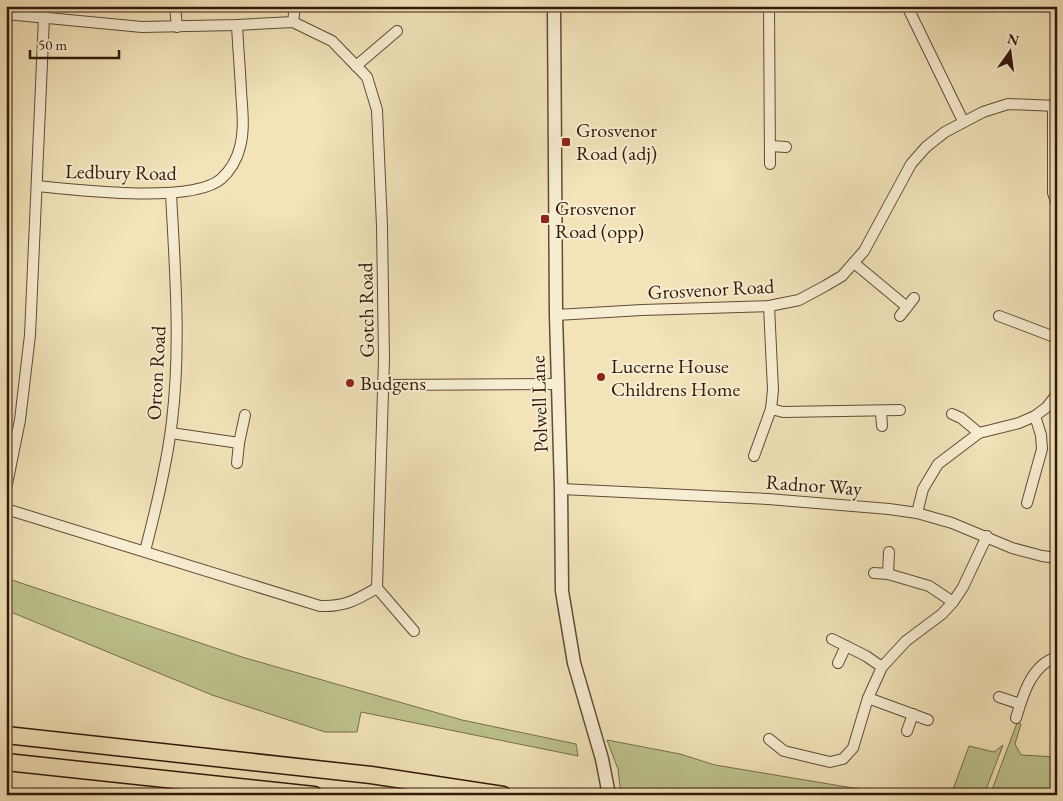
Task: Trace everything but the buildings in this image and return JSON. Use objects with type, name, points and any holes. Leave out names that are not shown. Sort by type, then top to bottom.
[{"type":"highway","points":[[6,735],[371,775],[503,795]]},
{"type":"highway","points":[[6,762],[314,795]]},
{"type":"street","points":[[175,6],[177,27]]},
{"type":"street","points":[[293,22],[295,6]]},
{"type":"street","name":"Polwell Lane","points":[[554,6],[556,315],[562,591],[574,663],[604,770],[608,795]]},
{"type":"street","points":[[769,6],[770,164]]},
{"type":"street","points":[[907,6],[963,121]]},
{"type":"street","name":"Gotch Road","points":[[6,14],[142,27],[293,22],[332,41],[367,78],[377,110],[382,226],[384,385],[377,588]]},
{"type":"street","points":[[6,488],[20,420],[30,335],[44,17]]},
{"type":"street","name":"Ledbury Road","points":[[37,186],[171,194],[202,187],[220,180],[232,167],[240,148],[244,127],[237,25]]},
{"type":"street","points":[[356,66],[398,31]]},
{"type":"street","name":"Grosvenor Road","points":[[556,315],[769,306],[799,300],[842,276],[854,263],[864,251],[912,164],[926,147],[945,132],[982,112],[1008,104],[1055,106]]},
{"type":"street","points":[[1055,106],[1053,193],[1057,204]]},
{"type":"street","points":[[770,146],[786,147]]},
{"type":"street","name":"Orton Road","points":[[145,551],[171,433],[176,367],[176,311],[171,194]]},
{"type":"street","points":[[854,263],[908,307]]},
{"type":"street","points":[[900,316],[914,298]]},
{"type":"street","points":[[754,456],[772,409],[772,354],[769,306]]},
{"type":"street","points":[[999,316],[1057,338]]},
{"type":"street","points":[[384,385],[557,384]]},
{"type":"street","points":[[917,513],[923,489],[938,464],[979,433],[1019,423],[1035,416],[1057,394]]},
{"type":"street","points":[[772,409],[783,412],[900,410]]},
{"type":"street","points":[[881,411],[882,426]]},
{"type":"street","points":[[952,414],[961,418],[979,433]]},
{"type":"street","points":[[237,463],[245,415]]},
{"type":"street","points":[[1027,503],[1026,489],[1042,449],[1041,435],[1035,416]]},
{"type":"street","points":[[171,433],[239,443]]},
{"type":"street","name":"Radnor Way","points":[[561,489],[822,503],[889,509],[917,513],[952,523],[1012,548],[1057,558]]},
{"type":"street","points":[[6,509],[320,606],[336,607],[352,603],[377,588],[414,631]]},
{"type":"street","points":[[770,738],[784,751],[830,762],[843,759],[853,748],[868,698],[882,668],[906,641],[942,614],[953,602],[963,587],[987,536]]},
{"type":"street","points":[[888,574],[889,552]]},
{"type":"street","points":[[874,573],[888,574],[929,586],[953,602]]},
{"type":"street","points":[[832,639],[866,656],[882,668]]},
{"type":"street","points":[[838,663],[846,646]]},
{"type":"street","points":[[1016,718],[1032,678],[1040,666],[1057,657]]},
{"type":"street","points":[[999,697],[1020,704]]},
{"type":"street","points":[[868,698],[928,720]]},
{"type":"street","points":[[907,731],[913,714]]},
{"type":"green space","points":[[6,578],[242,657],[462,720],[576,744],[578,756],[361,712],[357,732],[325,732],[212,695],[6,610]]},
{"type":"green space","points":[[1017,723],[1021,724],[1015,744],[1021,755],[1057,757],[1057,795],[990,795]]},
{"type":"green space","points":[[607,740],[680,754],[715,765],[895,795],[621,795],[618,769]]},
{"type":"green space","points":[[1003,745],[984,795],[952,792],[969,746],[994,752]]},
{"type":"place","name":"Grosvenor Road (adj)","points":[[566,142]]},
{"type":"place","name":"Grosvenor Road (opp)","points":[[545,219]]},
{"type":"place","name":"Lucerne House Childrens Home","points":[[601,377]]},
{"type":"place","name":"Budgens","points":[[350,383]]}]
